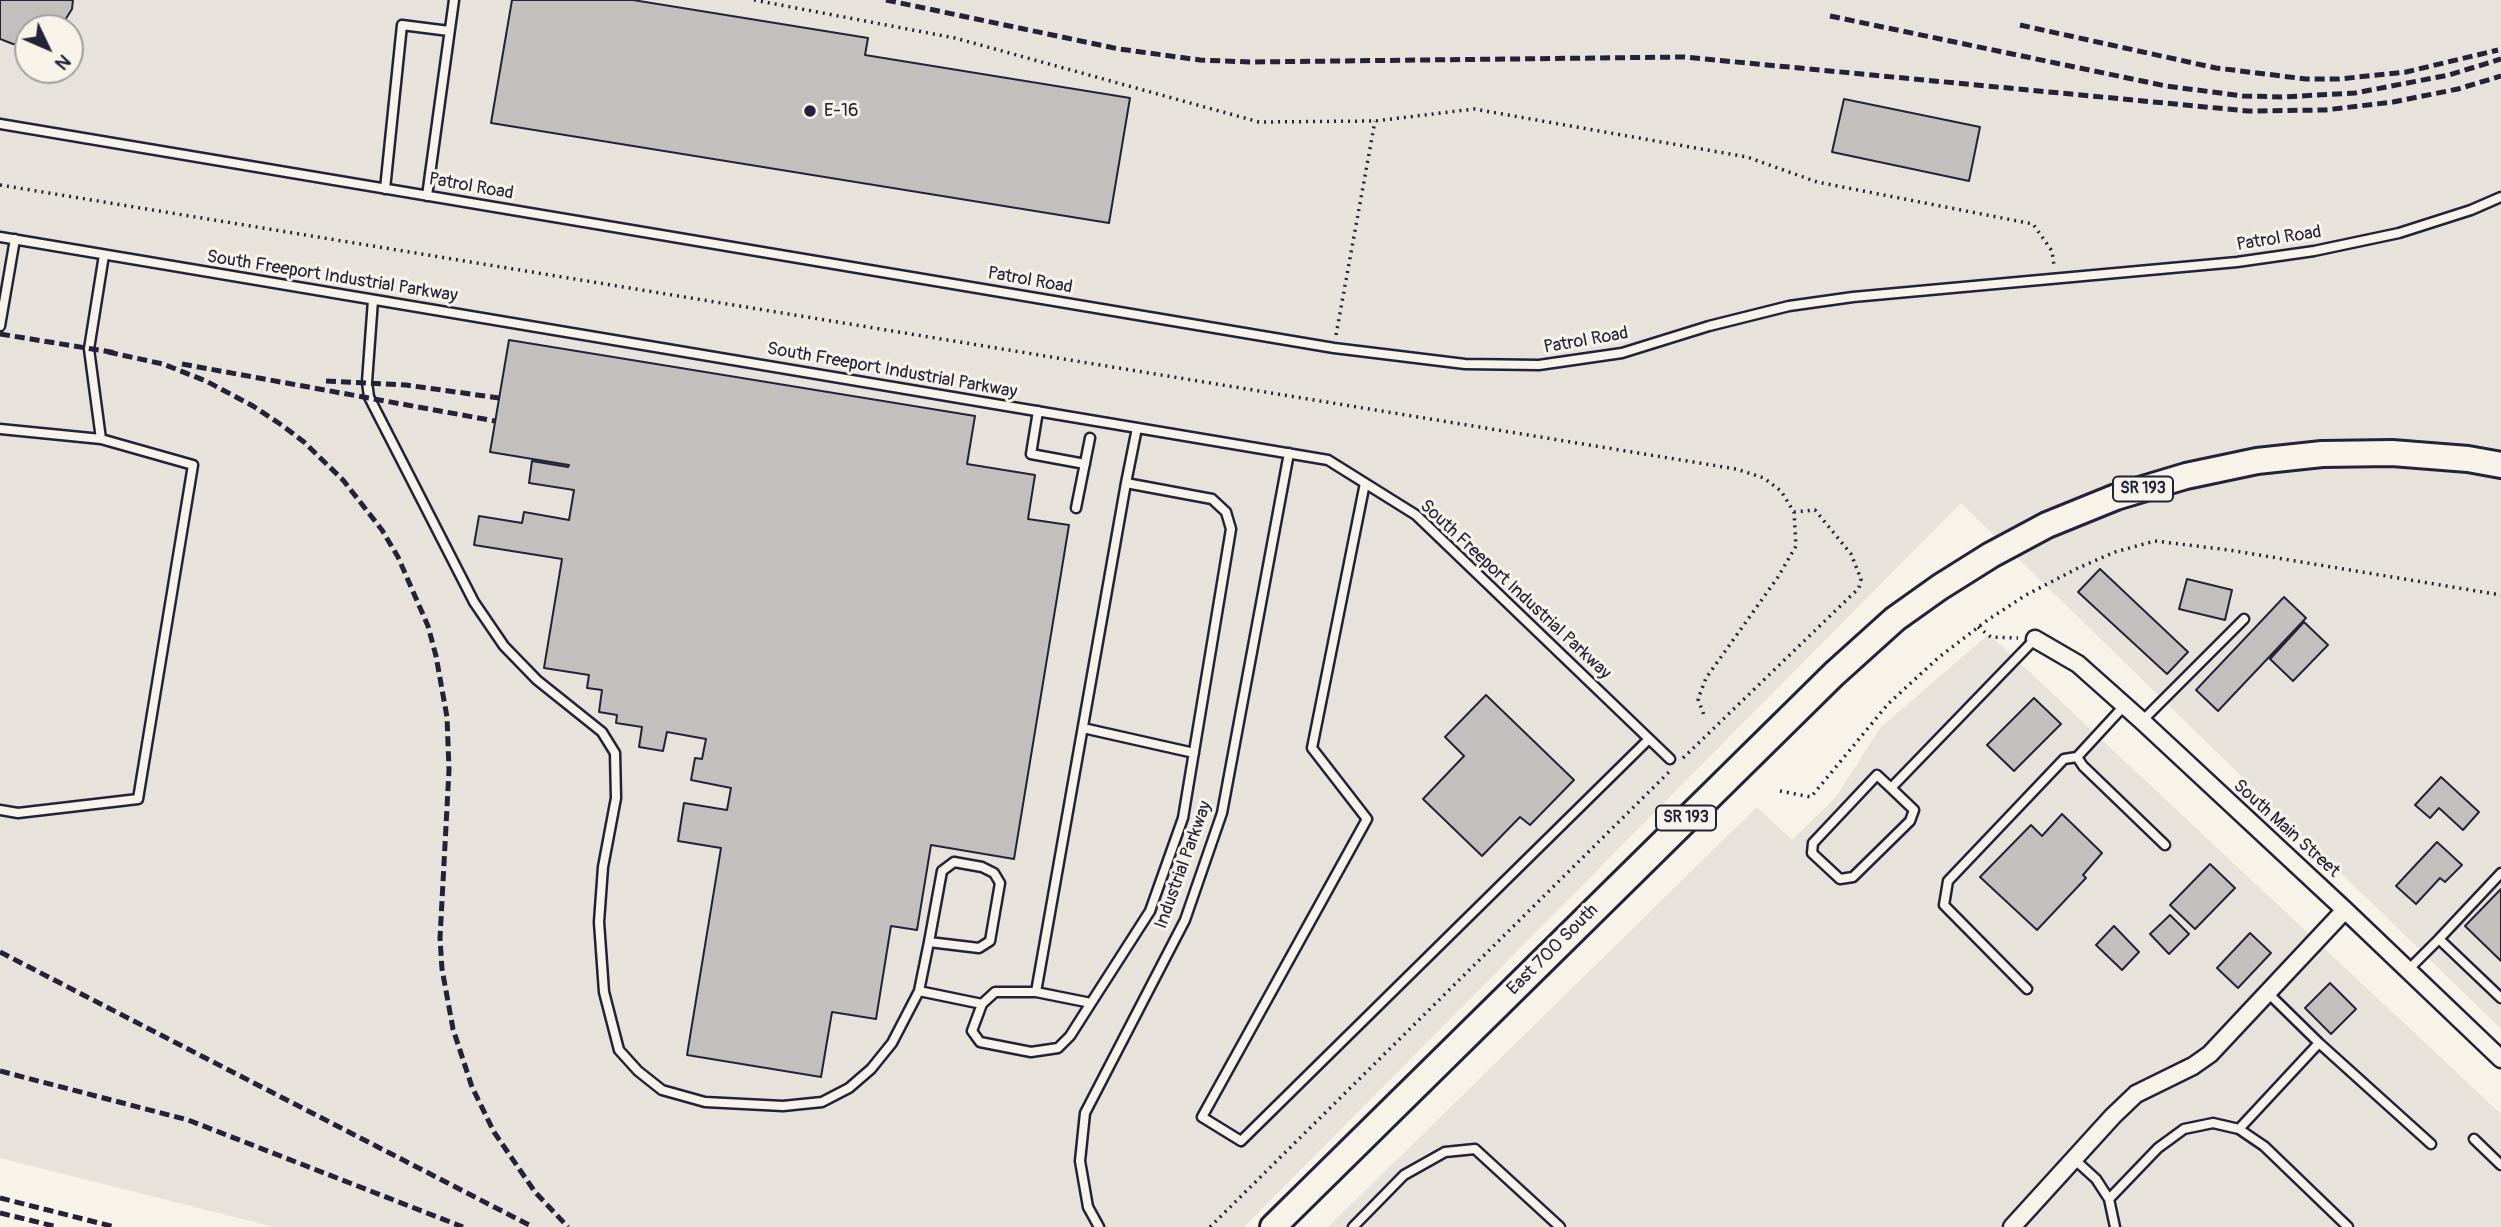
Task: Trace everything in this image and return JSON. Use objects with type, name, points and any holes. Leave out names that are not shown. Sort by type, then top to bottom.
[{"type":"main road","name":"East 700 South","points":[[1273,1227],[1834,674],[1895,620],[1991,555],[2047,525],[2116,497],[2186,476],[2234,466],[2322,454],[2392,453],[2468,459],[2501,466]]},
{"type":"street","name":"South Main Street","points":[[2035,639],[2078,664],[2142,721],[2501,1059]]},
{"type":"street","points":[[2012,1227],[2136,1094],[2193,1066],[2210,1054],[2345,910]]},
{"type":"lane","points":[[427,196],[454,0]]},
{"type":"lane","points":[[385,189],[402,24],[449,31]]},
{"type":"lane","name":"Patrol Road","points":[[0,124],[1334,348],[1465,365],[1539,365],[1622,353],[1709,326],[1789,306],[1853,297],[2237,262],[2314,251],[2399,233],[2471,210],[2501,197]]},
{"type":"lane","name":"South Freeport Industrial Parkway","points":[[0,237],[1328,460],[1416,515],[1670,759]]},
{"type":"lane","points":[[0,326],[15,239]]},
{"type":"lane","points":[[101,439],[89,349],[104,255]]},
{"type":"lane","points":[[373,300],[367,382],[369,397],[474,602],[504,646],[537,680],[602,732],[615,753],[616,798],[603,867],[599,922],[604,992],[619,1050],[638,1072],[662,1090],[705,1102],[783,1106],[822,1102],[849,1088],[871,1069],[892,1043],[919,990],[942,870],[954,862],[982,867],[994,873],[1000,883],[990,941],[979,948],[929,942]]},
{"type":"lane","points":[[1038,411],[1031,454],[1084,464]]},
{"type":"lane","points":[[1036,992],[1138,428]]},
{"type":"lane","points":[[0,429],[101,439],[193,465],[138,799],[18,813],[0,810]]},
{"type":"lane","points":[[1076,508],[1090,438]]},
{"type":"lane","name":"Industrial Parkway","points":[[1099,1227],[1088,1207],[1080,1161],[1085,1112],[1185,920],[1222,813],[1289,453]]},
{"type":"lane","points":[[1091,1003],[1036,992],[995,992],[982,1003],[972,1031],[980,1042],[1031,1052],[1058,1048],[1070,1036],[1150,911],[1183,818],[1231,529],[1226,512],[1212,499],[1126,483]]},
{"type":"lane","points":[[1365,483],[1312,748],[1367,819],[1202,1117],[1241,1141],[1649,739]]},
{"type":"lane","points":[[2142,721],[2244,619]]},
{"type":"lane","points":[[1891,788],[2035,639]]},
{"type":"lane","points":[[2028,989],[1944,905],[1948,881],[2064,760],[2077,757],[2124,706]]},
{"type":"lane","points":[[1083,728],[1194,753]]},
{"type":"lane","points":[[2077,757],[2083,766],[2165,845]]},
{"type":"lane","points":[[1877,775],[1891,788],[1914,810],[1909,821],[1853,877],[1840,879],[1812,853],[1813,844],[1877,775]]},
{"type":"lane","points":[[2408,970],[2501,873]]},
{"type":"lane","points":[[2439,939],[2501,998]]},
{"type":"lane","points":[[919,990],[982,1003]]},
{"type":"lane","points":[[2268,993],[2431,1144]]},
{"type":"lane","points":[[2239,1129],[2319,1042]]},
{"type":"lane","points":[[2109,1199],[2158,1148],[2184,1129],[2213,1123],[2239,1129],[2264,1146],[2348,1227]]},
{"type":"lane","points":[[2474,1139],[2501,1166]]},
{"type":"lane","points":[[1353,1227],[1404,1175],[1445,1152],[1475,1149],[1560,1227]]},
{"type":"lane","points":[[2074,1158],[2096,1179],[2109,1199],[2115,1227]]},
{"type":"path","points":[[754,0],[954,38],[1259,122],[1375,121],[1474,109],[1747,157],[1817,182],[2032,224],[2052,251],[2055,278]]},
{"type":"path","points":[[1334,348],[1375,121]]},
{"type":"path","points":[[0,184],[1736,469],[1764,478],[1781,492],[1794,512],[1796,545],[1778,577],[1706,678],[1698,699],[1705,718]]},
{"type":"path","points":[[1210,1227],[1742,700],[1859,588],[1861,579],[1851,554],[1815,510],[1794,512]]},
{"type":"path","points":[[1780,791],[1811,797],[1888,704],[1938,658],[2026,595],[2115,552],[2155,541],[2229,550],[2501,595]]},
{"type":"path","points":[[1979,627],[1991,636],[2035,639]]},
{"type":"shaded area","points":[[0,0],[2501,0],[2501,1029],[1961,503],[1244,1227],[274,1227],[0,1158]]},
{"type":"shaded area","points":[[1989,634],[2501,1114],[2501,1227],[1328,1227],[1757,807],[1792,840],[1836,797],[1880,728]]},
{"type":"building","points":[[0,0],[73,0],[69,14],[14,14],[14,44],[0,39]]},
{"type":"building","name":"E-16","points":[[512,0],[633,0],[868,38],[865,55],[1130,98],[1109,223],[491,123]]},
{"type":"building","points":[[1844,99],[1980,127],[1969,181],[1832,152]]},
{"type":"building","points":[[509,340],[975,416],[967,464],[1035,475],[1028,519],[1069,525],[1014,859],[931,845],[917,930],[891,926],[876,1019],[832,1012],[821,1077],[687,1055],[721,848],[678,841],[684,803],[727,810],[731,788],[691,780],[695,758],[702,759],[706,739],[667,732],[663,751],[639,747],[642,727],[616,723],[617,715],[599,712],[602,690],[587,688],[589,675],[544,668],[562,559],[474,545],[479,516],[522,523],[524,512],[569,520],[574,490],[529,483],[532,461],[569,465],[490,452]]},
{"type":"building","points":[[2100,569],[2188,652],[2167,674],[2078,592]]},
{"type":"building","points":[[2187,579],[2232,590],[2225,620],[2179,609]]},
{"type":"building","points":[[2284,597],[2306,618],[2218,711],[2196,690]]},
{"type":"building","points":[[2304,622],[2328,645],[2293,681],[2270,659]]},
{"type":"building","points":[[1486,695],[1574,780],[1530,825],[1520,817],[1482,856],[1423,799],[1464,756],[1445,737]]},
{"type":"building","points":[[2034,698],[2061,724],[2014,771],[1987,745]]},
{"type":"building","points":[[2441,777],[2479,812],[2463,830],[2439,808],[2430,818],[2415,805]]},
{"type":"building","points":[[2062,814],[2102,853],[2083,875],[2086,878],[2037,930],[1980,877],[2031,825],[2042,836]]},
{"type":"building","points":[[2437,842],[2462,865],[2445,882],[2440,878],[2416,904],[2396,886]]},
{"type":"building","points":[[2210,864],[2235,888],[2195,929],[2170,905]]},
{"type":"building","points":[[2501,889],[2501,961],[2465,926]]},
{"type":"building","points":[[2170,915],[2189,934],[2169,954],[2150,934]]},
{"type":"building","points":[[2114,926],[2139,952],[2122,970],[2096,945]]},
{"type":"building","points":[[2250,933],[2271,953],[2238,988],[2217,968]]},
{"type":"building","points":[[2330,983],[2356,1009],[2331,1034],[2305,1008]]},
{"type":"railway","points":[[886,0],[1119,49],[1200,60],[1250,62],[1684,57],[2248,111],[2325,110],[2393,102],[2458,89],[2501,76]]},
{"type":"railway","points":[[1830,16],[2166,86],[2243,96],[2355,93],[2449,75],[2501,59]]},
{"type":"railway","points":[[2020,25],[2216,68],[2306,79],[2339,79],[2406,72],[2498,50]]},
{"type":"railway","points":[[0,334],[117,353]]},
{"type":"railway","points":[[108,352],[163,364],[206,381],[253,406],[283,426],[304,442],[343,480],[382,530],[398,557],[428,626],[447,717],[449,770],[440,938],[442,969],[453,1029],[472,1087],[494,1132],[535,1192],[568,1227]]},
{"type":"railway","points":[[182,364],[495,421]]},
{"type":"railway","points":[[326,381],[406,385],[499,398]]},
{"type":"railway","points":[[0,952],[533,1227]]},
{"type":"railway","points":[[0,1071],[188,1120],[463,1227]]},
{"type":"railway","points":[[0,1198],[115,1227]]},
{"type":"railway","points":[[0,1213],[58,1227]]},
{"type":"place","name":"E-16","points":[[810,111]]}]
